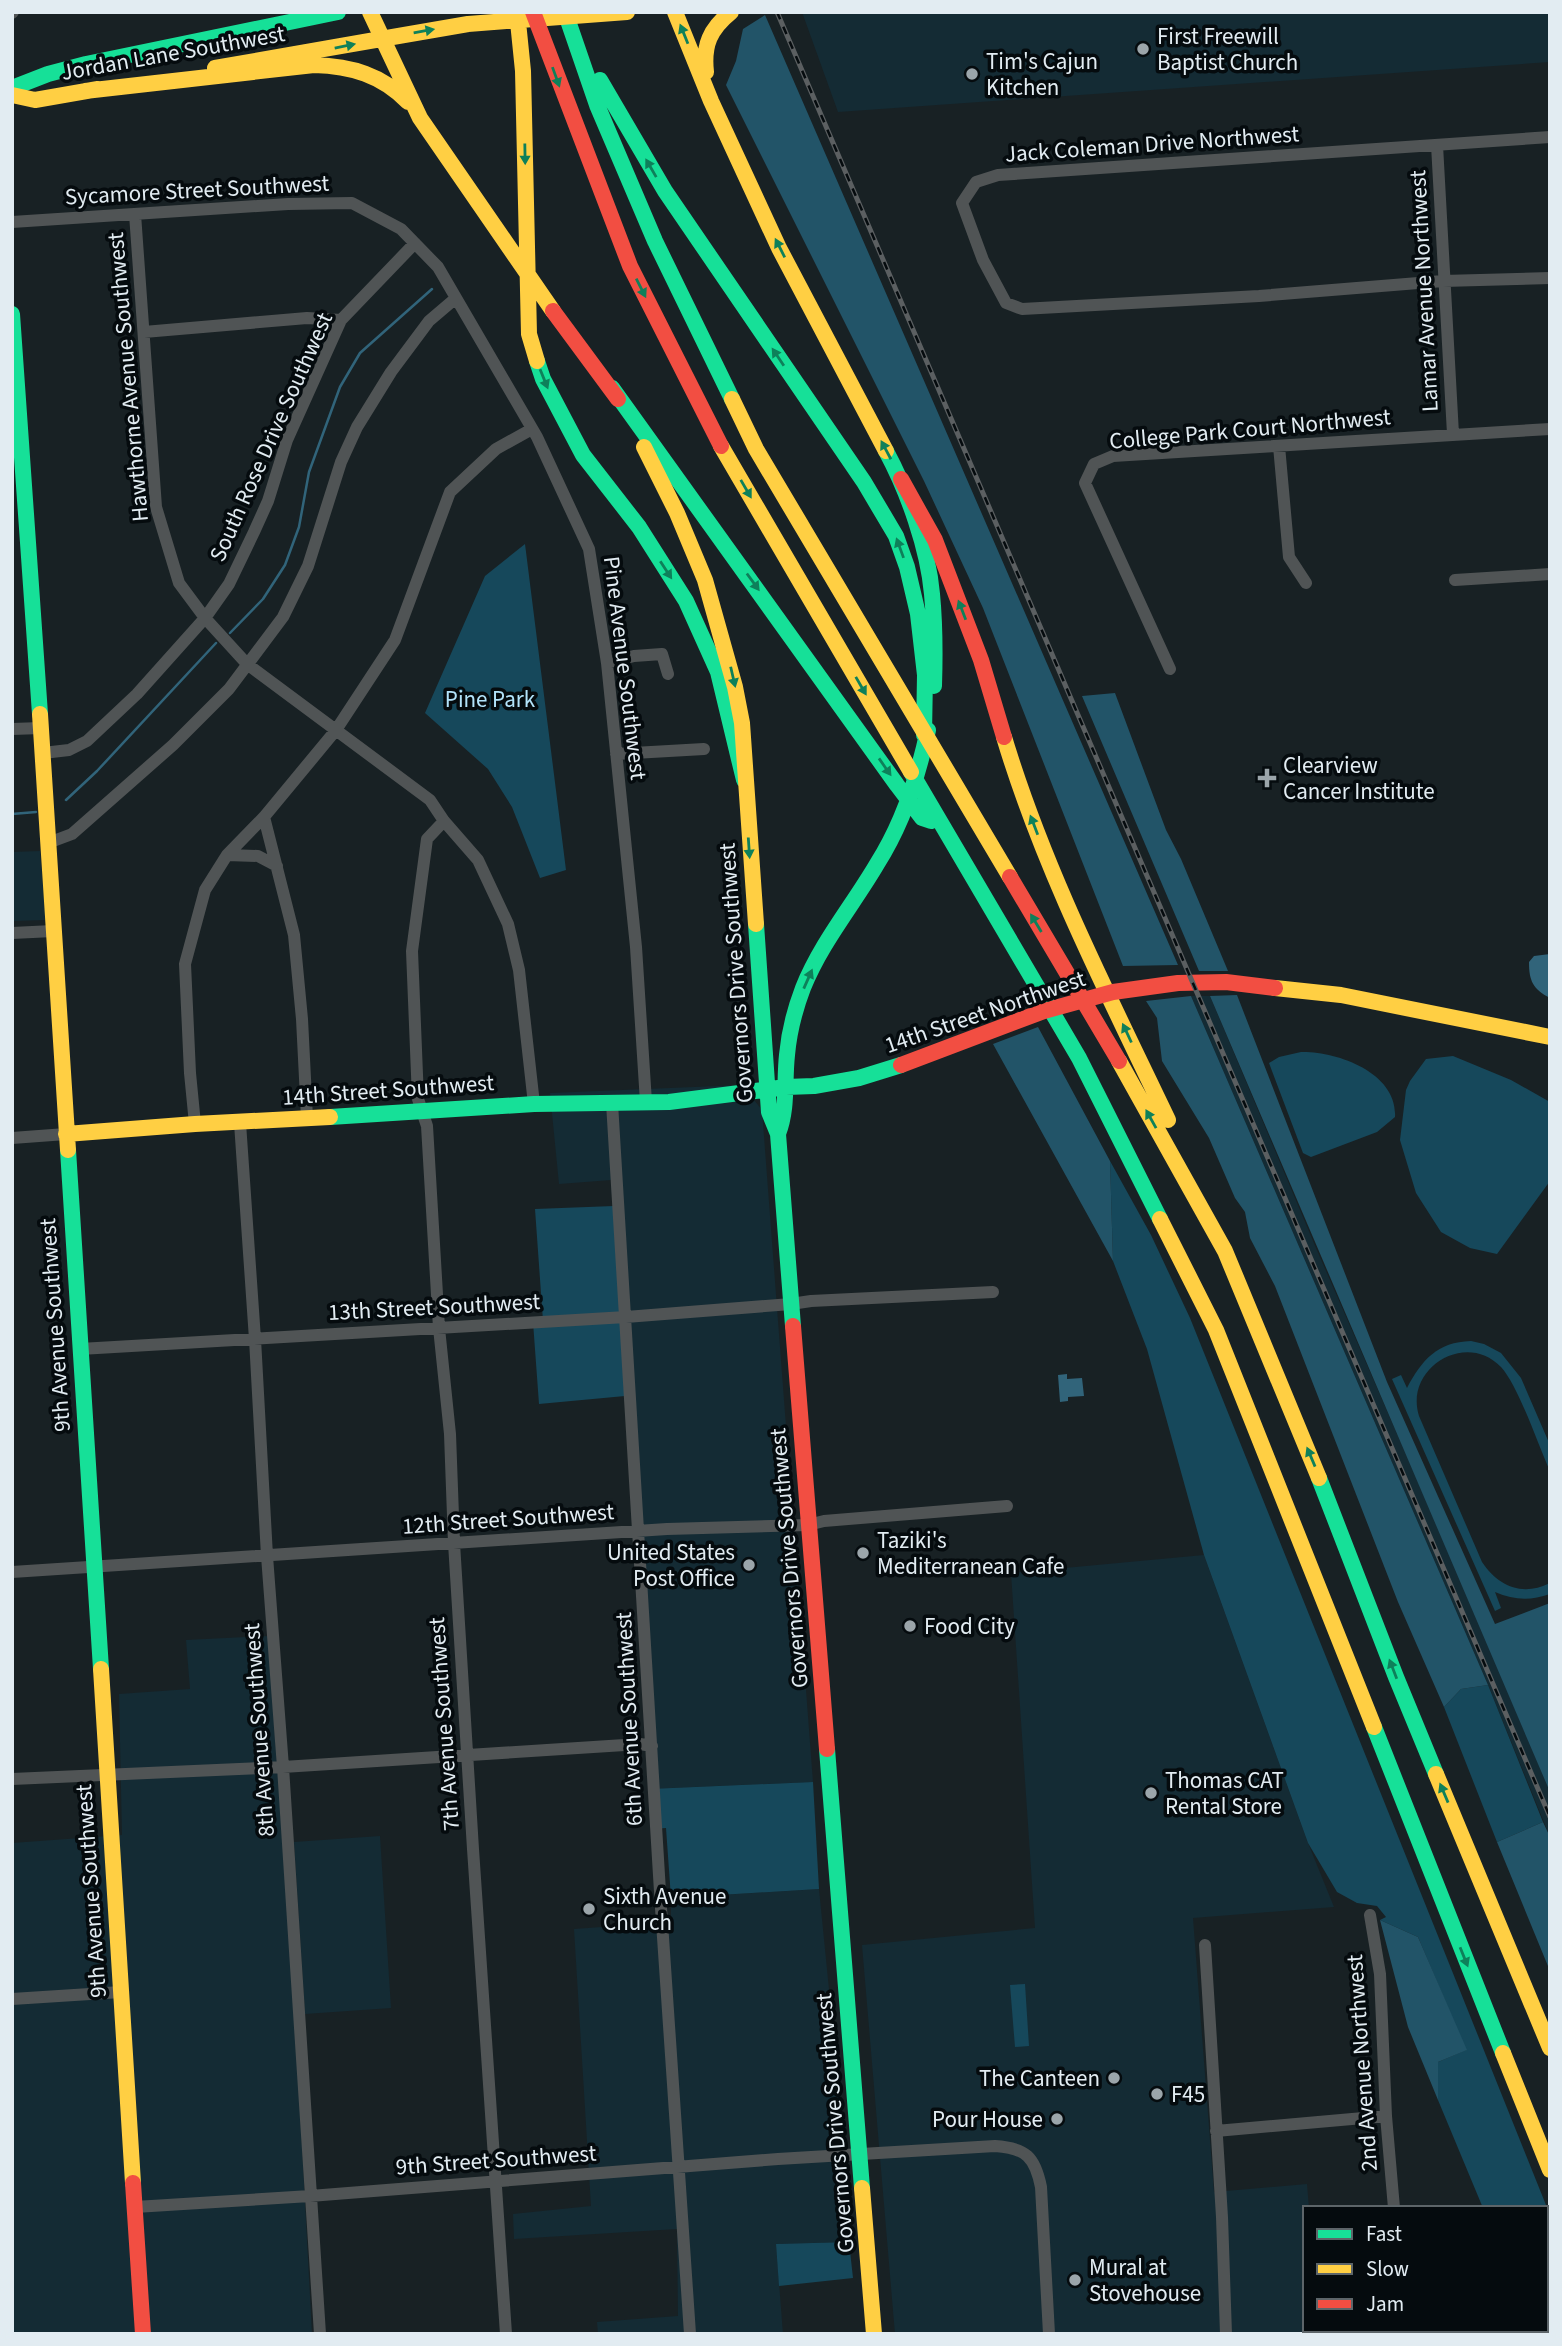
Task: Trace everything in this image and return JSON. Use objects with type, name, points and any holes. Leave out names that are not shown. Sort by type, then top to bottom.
[{"type":"main road","name":"Jordan Lane Southwest","points":[[12,88],[29,80],[74,68],[307,15],[338,12]]},
{"type":"main road","points":[[370,12],[420,118]]},
{"type":"main road","points":[[517,12],[523,71],[529,334],[532,345],[543,379],[583,455],[639,527],[686,600],[718,672],[744,780]]},
{"type":"main road","points":[[533,12],[630,266],[720,445],[1079,1058],[1216,1330],[1550,2170]]},
{"type":"main road","points":[[565,12],[597,105],[655,241],[756,449],[1123,1068],[1225,1251]]},
{"type":"main road","name":"Jordan Lane Southwest","points":[[12,95],[36,100],[468,24],[627,12]]},
{"type":"main road","points":[[675,12],[711,101],[779,248],[935,540],[981,660],[1017,780],[1063,900],[1171,1127],[1225,1251],[1550,2048]]},
{"type":"main road","points":[[711,101],[705,47],[717,22],[731,12]]},
{"type":"main road","points":[[572,32],[665,191],[864,482],[896,536],[907,566],[918,614],[925,675],[924,752]]},
{"type":"main road","points":[[85,91],[333,65],[366,73],[402,95],[567,332],[612,388],[922,818],[943,826]]},
{"type":"main road","name":"9th Avenue Southwest","points":[[12,314],[43,753],[143,2334]]},
{"type":"main road","points":[[612,388],[686,531],[712,598],[735,680],[741,723],[744,780]]},
{"type":"main road","points":[[778,1134],[786,1115],[788,1044],[794,1012],[826,943],[880,861],[912,790],[924,752],[935,675],[932,591],[922,543],[901,479]]},
{"type":"main road","name":"Governors Drive Southwest","points":[[744,780],[769,1112],[778,1134],[874,2334]]},
{"type":"main road","name":"14th Street Northwest","points":[[767,1090],[814,1086],[879,1073],[923,1059],[1044,1011],[1113,992],[1178,983],[1226,982],[1341,995],[1550,1037]]},
{"type":"main road","name":"14th Street Southwest","points":[[66,1134],[534,1104],[669,1102],[767,1090]]},
{"type":"street","name":"Jack Coleman Drive Northwest","points":[[1550,136],[998,175],[976,182],[962,203],[983,260],[1006,303],[1021,309],[1259,296],[1443,281],[1550,278]]},
{"type":"street","name":"Lamar Avenue Northwest","points":[[1437,145],[1453,434]]},
{"type":"street","name":"Sycamore Street Southwest","points":[[12,222],[288,204],[352,203],[401,229],[415,243]]},
{"type":"street","name":"Hawthorne Avenue Southwest","points":[[135,214],[156,507],[179,583],[205,618],[247,664],[430,800],[444,821],[478,860],[508,924],[519,971],[534,1104]]},
{"type":"street","name":"Pine Avenue Southwest","points":[[415,243],[438,267],[533,429],[589,549],[607,663],[636,947],[646,1102]]},
{"type":"street","name":"South Rose Drive Southwest","points":[[43,753],[69,750],[87,741],[137,694],[205,618],[229,584],[254,533],[268,501],[287,440],[341,320],[415,243]]},
{"type":"street","points":[[48,843],[72,835],[173,745],[229,689],[283,617],[308,566],[341,462],[357,427],[391,372],[429,321],[456,298]]},
{"type":"street","points":[[144,332],[307,318],[341,320]]},
{"type":"street","points":[[195,1124],[185,964],[205,890],[227,855],[264,817],[336,730],[395,640],[450,492],[496,449],[533,429]]},
{"type":"street","name":"College Park Court Northwest","points":[[1170,669],[1086,483],[1094,464],[1112,456],[1550,429]]},
{"type":"street","points":[[1279,446],[1289,557],[1306,583]]},
{"type":"street","points":[[1455,580],[1550,574]]},
{"type":"street","points":[[607,663],[634,656],[662,654],[668,674]]},
{"type":"street","points":[[12,729],[41,728]]},
{"type":"street","points":[[616,754],[704,748]]},
{"type":"street","points":[[264,817],[294,935],[307,1118]]},
{"type":"street","name":"7th Avenue Southwest","points":[[444,821],[426,839],[412,951],[418,1099],[427,1126],[439,1328],[450,1434],[454,1543],[506,2334]]},
{"type":"street","points":[[227,855],[258,856],[277,866]]},
{"type":"street","points":[[12,933],[53,931]]},
{"type":"street","name":"6th Avenue Southwest","points":[[612,1102],[690,2334]]},
{"type":"street","name":"8th Avenue Southwest","points":[[240,1123],[320,2334]]},
{"type":"street","name":"14th Street Southwest","points":[[12,1138],[66,1134]]},
{"type":"street","name":"13th Street Southwest","points":[[80,1349],[626,1317],[811,1301],[993,1292]]},
{"type":"street","name":"12th Street Southwest","points":[[12,1572],[638,1531],[808,1525],[824,1521],[1007,1506]]},
{"type":"street","points":[[12,1779],[283,1767],[640,1744],[652,1746]]},
{"type":"street","name":"2nd Avenue Northwest","points":[[1370,1915],[1380,1974],[1386,2116],[1394,2206]]},
{"type":"street","points":[[1205,1945],[1223,2217],[1226,2334]]},
{"type":"street","points":[[12,1999],[121,1992]]},
{"type":"street","points":[[1216,2131],[1386,2116]]},
{"type":"street","name":"9th Street Southwest","points":[[135,2207],[778,2159],[1011,2147],[1026,2154],[1037,2168],[1041,2188],[1049,2334]]},
{"type":"shaded area","points":[[802,12],[1550,12],[1550,62],[838,112]]},
{"type":"shaded area","points":[[765,15],[1178,965],[1123,966],[983,608],[924,481],[726,85],[736,61],[743,29]]},
{"type":"shaded area","points":[[1115,693],[1166,830],[1228,971],[1199,971],[1082,696]]},
{"type":"shaded area","points":[[40,851],[46,920],[12,921],[12,852]]},
{"type":"shaded area","points":[[1550,954],[1550,998],[1533,984],[1529,962],[1534,956]]},
{"type":"shaded area","points":[[1237,995],[1387,1382],[1495,1624],[1550,1603],[1550,1792],[1210,996]]},
{"type":"shaded area","points":[[1191,996],[1210,996],[1316,1248],[1464,1587],[1550,1792],[1550,1837],[1488,1685]]},
{"type":"shaded area","points":[[1191,996],[1488,1685],[1461,1689],[1444,1707],[1398,1602],[1275,1286],[1250,1238],[1245,1212],[1235,1198],[1209,1138],[1162,1061],[1157,1018],[1146,1001]]},
{"type":"shaded area","points":[[1038,1027],[1110,1161],[1113,1261],[993,1044]]},
{"type":"shaded area","points":[[742,1085],[762,1110],[813,1782],[649,1789],[611,1180],[559,1184],[550,1093]]},
{"type":"shaded area","points":[[1067,1374],[1067,1379],[1082,1378],[1084,1396],[1068,1397],[1068,1401],[1060,1402],[1058,1375]]},
{"type":"shaded area","points":[[1204,1555],[1308,1843],[1334,1907],[1193,1918],[1214,2192],[1307,2184],[1309,2206],[1303,2206],[1303,2332],[1347,2332],[895,2334],[862,1945],[1035,1928],[1011,1573]]},
{"type":"shaded area","points":[[268,1636],[295,2013],[312,2334],[12,2334],[12,1843],[122,1835],[119,1694],[190,1689],[186,1640]]},
{"type":"shaded area","points":[[1543,1822],[1550,1837],[1550,1971],[1497,1842]]},
{"type":"shaded area","points":[[380,1836],[391,2008],[305,2014],[294,1842]]},
{"type":"shaded area","points":[[819,1889],[845,2150],[849,2242],[776,2244],[783,2334],[598,2334],[597,2322],[678,2316],[677,2229],[514,2239],[513,2214],[591,2206],[574,1929],[671,1922],[671,1898]]},
{"type":"shaded area","points":[[1380,1920],[1418,1937],[1467,2050],[1438,2062],[1438,2100],[1408,2027]]},
{"type":"green space","name":"Pine Park","points":[[525,544],[566,870],[540,878],[512,807],[488,769],[425,713],[485,576]]},
{"type":"green space","points":[[1301,1052],[1331,1056],[1363,1068],[1387,1088],[1395,1117],[1377,1132],[1311,1157],[1303,1153],[1269,1063],[1279,1057]]},
{"type":"green space","points":[[1453,1056],[1511,1080],[1550,1102],[1550,1181],[1497,1254],[1470,1248],[1441,1232],[1416,1193],[1400,1140],[1406,1090],[1410,1081],[1426,1059]]},
{"type":"green space","points":[[1110,1161],[1151,1235],[1190,1318],[1546,2206],[1482,2206],[1438,2100],[1438,2062],[1466,2050],[1418,1937],[1380,1920],[1386,1917],[1377,1906],[1357,1903],[1337,1892],[1308,1843],[1204,1555],[1147,1349],[1113,1261]]},
{"type":"green space","points":[[614,1206],[625,1396],[539,1404],[533,1322],[543,1321],[535,1209]]},
{"type":"green space","points":[[1471,1341],[1501,1353],[1521,1378],[1550,1445],[1550,1471],[1515,1388],[1501,1367],[1487,1357],[1471,1352],[1456,1354],[1441,1360],[1429,1370],[1421,1383],[1417,1399],[1419,1416],[1482,1562],[1495,1577],[1512,1587],[1530,1589],[1550,1583],[1550,1594],[1536,1598],[1515,1598],[1495,1592],[1501,1608],[1495,1611],[1392,1379],[1401,1375],[1407,1388],[1432,1354],[1449,1345]]},
{"type":"green space","points":[[1488,1685],[1543,1822],[1497,1842],[1444,1707],[1461,1689]]},
{"type":"green space","points":[[813,1782],[819,1889],[671,1898],[666,1828],[652,1829],[649,1789]]},
{"type":"green space","points":[[1025,1984],[1029,2046],[1015,2047],[1010,1985]]},
{"type":"green space","points":[[1548,2210],[1550,2215],[1550,2331],[1548,2326]]},
{"type":"green space","points":[[849,2242],[853,2278],[779,2286],[776,2244]]},
{"type":"waterway","points":[[230,633],[263,599],[285,565],[299,527],[309,472],[340,387],[360,353],[432,289]]},
{"type":"waterway","points":[[66,800],[97,771],[216,643]]},
{"type":"waterway","points":[[12,814],[36,812]]},
{"type":"railway","points":[[777,12],[1550,1817]]},
{"type":"traffic: fast","points":[[303,18],[311,12]]},
{"type":"traffic: fast","points":[[12,88],[48,74],[86,64],[338,12]]},
{"type":"traffic: fast","points":[[565,12],[597,105],[655,241],[732,399]]},
{"type":"traffic: fast","points":[[600,80],[665,191],[864,482],[896,536],[907,567],[918,614],[925,675],[924,735]]},
{"type":"traffic: fast","points":[[12,314],[40,714]]},
{"type":"traffic: fast","points":[[537,361],[543,379],[583,455],[639,527],[686,601],[718,672],[744,780]]},
{"type":"traffic: fast","points":[[612,388],[897,785],[922,818],[931,821]]},
{"type":"traffic: fast","points":[[886,451],[909,502],[930,576],[934,617],[934,686]]},
{"type":"traffic: fast","points":[[778,1134],[784,1105],[789,1038],[803,988],[819,955],[895,832],[914,782],[928,730]]},
{"type":"traffic: fast","points":[[911,772],[1079,1058],[1160,1219]]},
{"type":"traffic: fast","points":[[756,924],[769,1112],[778,1134],[793,1326]]},
{"type":"traffic: fast","points":[[330,1117],[534,1104],[669,1102],[814,1086],[859,1078],[901,1065]]},
{"type":"traffic: fast","points":[[68,1150],[101,1669]]},
{"type":"traffic: fast","points":[[1319,1478],[1436,1774]]},
{"type":"traffic: fast","points":[[1374,1727],[1503,2053]]},
{"type":"traffic: fast","points":[[827,1749],[862,2188]]},
{"type":"traffic: slow","points":[[370,12],[420,118],[553,311]]},
{"type":"traffic: slow","points":[[517,12],[523,71],[529,334],[537,361]]},
{"type":"traffic: slow","points":[[381,39],[468,24],[627,12]]},
{"type":"traffic: slow","points":[[675,12],[711,101],[779,248],[886,451]]},
{"type":"traffic: slow","points":[[706,72],[709,38],[731,12]]},
{"type":"traffic: slow","points":[[215,68],[381,39]]},
{"type":"traffic: slow","points":[[85,91],[314,65],[341,67],[365,74],[388,85],[408,102]]},
{"type":"traffic: slow","points":[[12,95],[35,100],[98,89]]},
{"type":"traffic: slow","points":[[732,399],[756,449],[1010,877]]},
{"type":"traffic: slow","points":[[721,446],[911,772]]},
{"type":"traffic: slow","points":[[644,447],[677,513],[705,580],[735,687],[742,723],[756,924]]},
{"type":"traffic: slow","points":[[40,714],[68,1150]]},
{"type":"traffic: slow","points":[[1004,737],[1038,835],[1058,883],[1100,979],[1168,1120]]},
{"type":"traffic: slow","points":[[1275,988],[1341,995],[1550,1037]]},
{"type":"traffic: slow","points":[[1119,1061],[1225,1251],[1319,1478]]},
{"type":"traffic: slow","points":[[66,1134],[330,1117]]},
{"type":"traffic: slow","points":[[1160,1219],[1216,1330],[1374,1727]]},
{"type":"traffic: slow","points":[[101,1669],[133,2183]]},
{"type":"traffic: slow","points":[[1436,1774],[1550,2048]]},
{"type":"traffic: slow","points":[[1503,2053],[1550,2170]]},
{"type":"traffic: slow","points":[[862,2188],[874,2334]]},
{"type":"traffic: jam","points":[[533,12],[630,266],[721,446]]},
{"type":"traffic: jam","points":[[553,311],[618,399]]},
{"type":"traffic: jam","points":[[901,479],[935,540],[981,660],[1004,737]]},
{"type":"traffic: jam","points":[[1010,877],[1119,1061]]},
{"type":"traffic: jam","points":[[901,1065],[1044,1011],[1113,992],[1178,983],[1226,982],[1275,988]]},
{"type":"traffic: jam","points":[[793,1326],[827,1749]]},
{"type":"traffic: jam","points":[[133,2183],[143,2334]]},
{"type":"place","name":"First Freewill Baptist Church","points":[[1143,49]]},
{"type":"place","name":"Tim's Cajun Kitchen","points":[[972,74]]},
{"type":"place","name":"Clearview Cancer Institute","points":[[1267,778]]},
{"type":"place","name":"Taziki's Mediterranean Cafe","points":[[863,1553]]},
{"type":"place","name":"United States Post Office","points":[[749,1565]]},
{"type":"place","name":"Food City","points":[[910,1626]]},
{"type":"place","name":"Thomas CAT Rental Store","points":[[1151,1793]]},
{"type":"place","name":"Sixth Avenue Church","points":[[589,1909]]},
{"type":"place","name":"The Canteen","points":[[1114,2078]]},
{"type":"place","name":"F45","points":[[1157,2094]]},
{"type":"place","name":"Pour House","points":[[1057,2119]]},
{"type":"place","name":"Mural at Stovehouse","points":[[1075,2280]]}]
